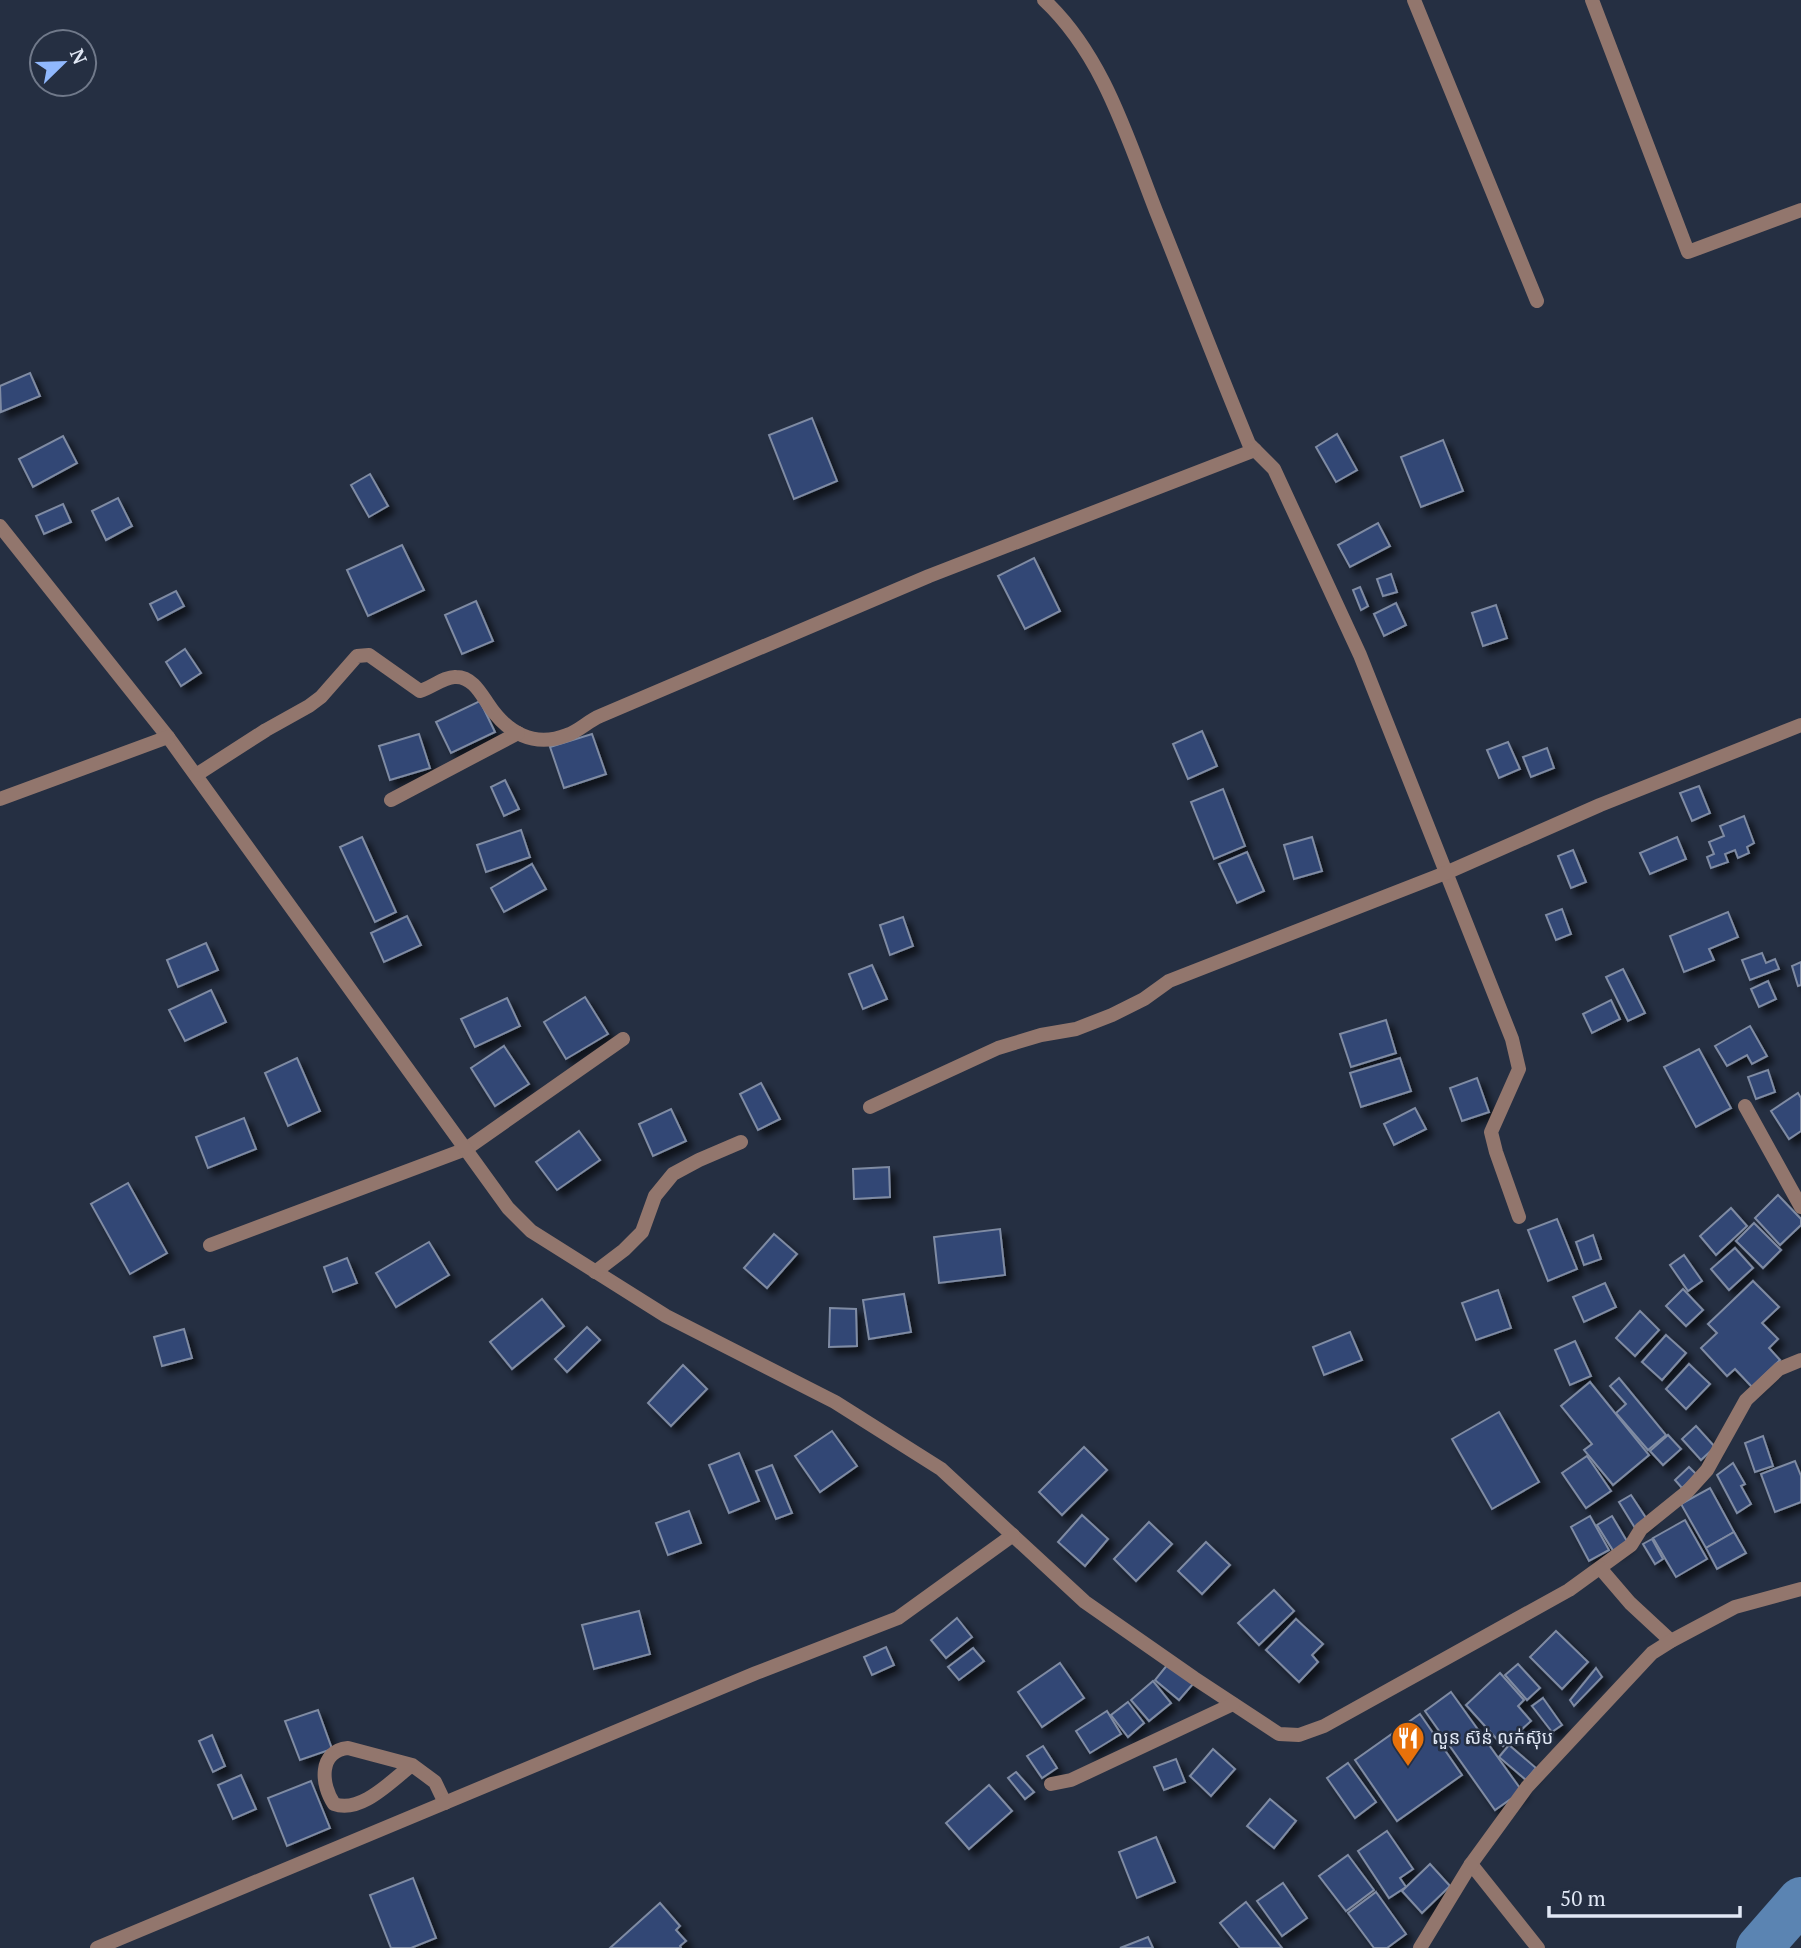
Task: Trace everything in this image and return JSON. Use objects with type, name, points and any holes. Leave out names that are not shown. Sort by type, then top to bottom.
[{"type":"street","points":[[1044,0],[1066,20],[1092,60],[1119,117],[1249,444],[1274,469],[1360,655],[1448,872],[1464,922],[1512,1039],[1519,1069],[1491,1132],[1519,1217]]},
{"type":"street","points":[[1414,0],[1537,301]]},
{"type":"street","points":[[1592,0],[1688,252],[1801,211]]},
{"type":"street","points":[[195,775],[309,706],[321,697],[357,656],[369,655],[420,691],[446,679],[456,677],[466,680],[480,689],[489,706],[526,739],[538,741],[565,736],[600,716],[929,576],[1255,450]]},
{"type":"street","points":[[0,526],[168,737],[508,1208],[531,1231],[666,1316],[847,1409],[941,1469],[1085,1602],[1279,1734],[1299,1735],[1324,1726],[1569,1590],[1600,1568],[1631,1545],[1641,1528],[1688,1491],[1707,1470],[1746,1400],[1779,1369],[1801,1360]]},
{"type":"street","points":[[870,1107],[998,1048],[1041,1035],[1076,1029],[1112,1015],[1144,999],[1169,981],[1448,872],[1600,805],[1801,724]]},
{"type":"street","points":[[391,800],[518,733]]},
{"type":"street","points":[[0,799],[168,737]]},
{"type":"street","points":[[210,1245],[467,1149],[623,1039]]},
{"type":"street","points":[[1745,1106],[1801,1207]]},
{"type":"street","points":[[595,1272],[642,1232],[654,1196],[673,1174],[741,1142]]},
{"type":"street","points":[[97,1948],[756,1673],[898,1618],[1013,1535]]},
{"type":"street","points":[[1600,1568],[1630,1603],[1671,1641]]},
{"type":"street","points":[[1420,1948],[1471,1864],[1527,1787],[1652,1653],[1735,1607],[1801,1589]]},
{"type":"street","points":[[1051,1784],[1071,1780],[1233,1704]]},
{"type":"street","points":[[412,1765],[372,1795],[349,1807],[334,1804],[324,1781],[324,1769],[330,1756],[340,1749],[348,1748],[412,1765],[435,1782],[445,1802]]},
{"type":"street","points":[[1471,1864],[1538,1948]]},
{"type":"building","points":[[30,373],[40,396],[1,412],[0,386]]},
{"type":"building","points":[[812,418],[837,481],[794,499],[769,435]]},
{"type":"building","points":[[1337,434],[1357,470],[1336,482],[1316,447]]},
{"type":"building","points":[[63,436],[77,463],[33,487],[19,459]]},
{"type":"building","points":[[1443,440],[1463,491],[1421,507],[1401,457]]},
{"type":"building","points":[[370,474],[388,506],[369,517],[351,485]]},
{"type":"building","points":[[118,498],[132,526],[106,540],[92,511]]},
{"type":"building","points":[[63,504],[71,522],[44,534],[36,516]]},
{"type":"building","points":[[1378,523],[1390,546],[1350,567],[1338,545]]},
{"type":"building","points":[[402,545],[424,590],[368,616],[347,570]]},
{"type":"building","points":[[1034,558],[1060,611],[1025,629],[998,576]]},
{"type":"building","points":[[1391,574],[1397,592],[1383,596],[1377,579]]},
{"type":"building","points":[[1360,587],[1368,606],[1361,610],[1353,590]]},
{"type":"building","points":[[176,591],[184,606],[158,620],[150,604]]},
{"type":"building","points":[[476,601],[493,641],[462,654],[445,615]]},
{"type":"building","points":[[1396,603],[1406,625],[1384,636],[1374,614]]},
{"type":"building","points":[[1496,605],[1507,638],[1483,646],[1472,613]]},
{"type":"building","points":[[185,649],[201,673],[181,686],[166,662]]},
{"type":"building","points":[[480,701],[495,732],[451,753],[436,722]]},
{"type":"building","points":[[1202,731],[1217,766],[1188,779],[1173,744]]},
{"type":"building","points":[[419,734],[430,768],[390,780],[379,746]]},
{"type":"building","points":[[592,734],[606,774],[564,788],[550,747]]},
{"type":"building","points":[[1508,742],[1520,769],[1499,778],[1487,750]]},
{"type":"building","points":[[1547,748],[1554,768],[1531,777],[1523,757]]},
{"type":"building","points":[[505,780],[519,809],[504,816],[491,787]]},
{"type":"building","points":[[1699,786],[1710,813],[1692,821],[1680,793]]},
{"type":"building","points":[[1223,789],[1245,846],[1214,859],[1191,802]]},
{"type":"building","points":[[1744,816],[1754,843],[1747,847],[1749,853],[1738,858],[1735,850],[1725,854],[1728,862],[1711,868],[1707,857],[1714,854],[1709,842],[1724,836],[1720,826]]},
{"type":"building","points":[[521,830],[530,857],[486,872],[477,845]]},
{"type":"building","points":[[362,837],[396,912],[375,922],[340,847]]},
{"type":"building","points":[[1312,837],[1322,871],[1294,879],[1284,845]]},
{"type":"building","points":[[1677,837],[1686,859],[1650,874],[1640,853]]},
{"type":"building","points":[[1573,850],[1586,882],[1571,888],[1558,856]]},
{"type":"building","points":[[1247,852],[1264,891],[1237,903],[1219,864]]},
{"type":"building","points":[[532,864],[546,889],[504,912],[491,888]]},
{"type":"building","points":[[1562,909],[1571,934],[1556,940],[1546,915]]},
{"type":"building","points":[[1728,912],[1738,937],[1709,949],[1714,960],[1684,972],[1670,936]]},
{"type":"building","points":[[407,916],[421,945],[384,962],[371,933]]},
{"type":"building","points":[[903,917],[913,946],[890,955],[880,925]]},
{"type":"building","points":[[206,943],[218,970],[178,987],[167,960]]},
{"type":"building","points":[[1762,953],[1766,963],[1775,959],[1779,969],[1750,980],[1742,960]]},
{"type":"building","points":[[1801,962],[1801,985],[1798,986],[1792,966]]},
{"type":"building","points":[[872,965],[887,999],[863,1009],[849,974]]},
{"type":"building","points":[[1623,969],[1645,1013],[1628,1021],[1606,977]]},
{"type":"building","points":[[1768,981],[1776,999],[1759,1007],[1751,989]]},
{"type":"building","points":[[211,990],[226,1022],[185,1041],[169,1010]]},
{"type":"building","points":[[585,997],[608,1034],[566,1059],[544,1022]]},
{"type":"building","points":[[507,998],[520,1026],[475,1047],[461,1019]]},
{"type":"building","points":[[1611,1000],[1620,1019],[1592,1033],[1583,1014]]},
{"type":"building","points":[[1386,1020],[1396,1053],[1351,1067],[1340,1034]]},
{"type":"building","points":[[1750,1026],[1767,1056],[1752,1064],[1747,1055],[1727,1066],[1715,1046]]},
{"type":"building","points":[[504,1046],[529,1084],[495,1106],[471,1068]]},
{"type":"building","points":[[1699,1049],[1731,1108],[1696,1127],[1664,1067]]},
{"type":"building","points":[[297,1058],[320,1111],[288,1126],[265,1073]]},
{"type":"building","points":[[1400,1058],[1411,1091],[1361,1107],[1350,1073]]},
{"type":"building","points":[[1768,1070],[1775,1092],[1756,1099],[1748,1077]]},
{"type":"building","points":[[1477,1078],[1489,1112],[1462,1121],[1450,1088]]},
{"type":"building","points":[[761,1083],[780,1119],[758,1130],[740,1094]]},
{"type":"building","points":[[1798,1093],[1801,1098],[1801,1131],[1789,1139],[1771,1111]]},
{"type":"building","points":[[1415,1108],[1426,1129],[1394,1145],[1384,1124]]},
{"type":"building","points":[[671,1109],[686,1141],[653,1156],[639,1124]]},
{"type":"building","points":[[244,1118],[256,1149],[208,1168],[196,1137]]},
{"type":"building","points":[[579,1131],[600,1160],[557,1190],[536,1162]]},
{"type":"building","points":[[889,1167],[890,1197],[854,1199],[853,1169]]},
{"type":"building","points":[[128,1183],[167,1253],[130,1274],[91,1204]]},
{"type":"building","points":[[1778,1195],[1801,1219],[1801,1225],[1780,1245],[1755,1218]]},
{"type":"building","points":[[1731,1208],[1747,1226],[1716,1255],[1700,1236]]},
{"type":"building","points":[[1557,1219],[1577,1269],[1548,1281],[1528,1230]]},
{"type":"building","points":[[1754,1223],[1781,1250],[1763,1268],[1736,1241]]},
{"type":"building","points":[[1000,1229],[1005,1275],[939,1283],[934,1237]]},
{"type":"building","points":[[774,1234],[797,1254],[767,1288],[744,1268]]},
{"type":"building","points":[[1593,1235],[1601,1259],[1584,1265],[1576,1242]]},
{"type":"building","points":[[429,1242],[449,1275],[396,1307],[376,1273]]},
{"type":"building","points":[[1735,1248],[1753,1268],[1729,1290],[1711,1269]]},
{"type":"building","points":[[1684,1255],[1702,1281],[1688,1291],[1670,1265]]},
{"type":"building","points":[[347,1258],[357,1283],[333,1292],[324,1267]]},
{"type":"building","points":[[1753,1281],[1779,1307],[1762,1323],[1778,1339],[1769,1348],[1780,1360],[1752,1387],[1735,1369],[1727,1376],[1701,1348],[1717,1333],[1708,1324]]},
{"type":"building","points":[[1605,1283],[1616,1307],[1584,1322],[1573,1297]]},
{"type":"building","points":[[1683,1289],[1703,1310],[1686,1326],[1666,1306]]},
{"type":"building","points":[[1498,1290],[1511,1328],[1476,1340],[1462,1303]]},
{"type":"building","points":[[904,1294],[911,1332],[869,1339],[863,1300]]},
{"type":"building","points":[[542,1299],[564,1326],[512,1369],[490,1342]]},
{"type":"building","points":[[830,1308],[856,1309],[857,1346],[829,1347]]},
{"type":"building","points":[[1640,1311],[1659,1330],[1635,1356],[1616,1338]]},
{"type":"building","points":[[587,1327],[600,1340],[567,1372],[555,1359]]},
{"type":"building","points":[[184,1329],[192,1358],[162,1366],[154,1337]]},
{"type":"building","points":[[1350,1332],[1362,1360],[1324,1375],[1313,1347]]},
{"type":"building","points":[[1666,1335],[1686,1353],[1662,1380],[1642,1362]]},
{"type":"building","points":[[1575,1341],[1591,1376],[1570,1385],[1555,1350]]},
{"type":"building","points":[[1689,1364],[1710,1384],[1686,1409],[1666,1389]]},
{"type":"building","points":[[683,1365],[707,1389],[671,1426],[648,1403]]},
{"type":"building","points":[[1619,1378],[1666,1435],[1648,1450],[1616,1413],[1626,1404],[1610,1386]]},
{"type":"building","points":[[1590,1382],[1649,1455],[1613,1485],[1584,1450],[1592,1444],[1561,1406]]},
{"type":"building","points":[[1499,1412],[1539,1482],[1492,1509],[1452,1439]]},
{"type":"building","points":[[1696,1426],[1715,1447],[1701,1460],[1682,1439]]},
{"type":"building","points":[[832,1431],[857,1466],[820,1492],[795,1456]]},
{"type":"building","points":[[1668,1435],[1681,1449],[1663,1465],[1650,1451]]},
{"type":"building","points":[[1763,1436],[1773,1466],[1755,1472],[1745,1443]]},
{"type":"building","points":[[1084,1447],[1107,1470],[1062,1515],[1039,1492]]},
{"type":"building","points":[[739,1453],[759,1501],[729,1513],[709,1465]]},
{"type":"building","points":[[1587,1456],[1611,1491],[1586,1508],[1562,1473]]},
{"type":"building","points":[[1795,1461],[1801,1476],[1801,1502],[1775,1512],[1761,1474]]},
{"type":"building","points":[[1733,1463],[1745,1484],[1741,1486],[1751,1504],[1737,1513],[1717,1475]]},
{"type":"building","points":[[772,1465],[792,1513],[776,1519],[756,1471]]},
{"type":"building","points":[[1689,1467],[1697,1475],[1682,1488],[1675,1480]]},
{"type":"building","points":[[1710,1488],[1734,1532],[1706,1548],[1681,1504]]},
{"type":"building","points":[[1631,1495],[1648,1521],[1635,1528],[1619,1502]]},
{"type":"building","points":[[689,1511],[701,1543],[668,1555],[656,1523]]},
{"type":"building","points":[[1082,1515],[1108,1539],[1085,1566],[1058,1542]]},
{"type":"building","points":[[1590,1516],[1609,1550],[1589,1561],[1571,1527]]},
{"type":"building","points":[[1612,1516],[1628,1543],[1614,1552],[1597,1525]]},
{"type":"building","points":[[1685,1520],[1707,1559],[1676,1577],[1653,1538]]},
{"type":"building","points":[[1149,1522],[1172,1544],[1136,1581],[1114,1559]]},
{"type":"building","points":[[1734,1532],[1746,1553],[1717,1569],[1706,1548]]},
{"type":"building","points":[[1652,1539],[1663,1559],[1655,1564],[1643,1544]]},
{"type":"building","points":[[1206,1542],[1230,1565],[1202,1594],[1178,1571]]},
{"type":"building","points":[[1274,1590],[1294,1611],[1259,1645],[1238,1623]]},
{"type":"building","points":[[639,1611],[650,1654],[594,1669],[582,1625]]},
{"type":"building","points":[[957,1618],[972,1637],[946,1658],[931,1640]]},
{"type":"building","points":[[1296,1619],[1323,1644],[1312,1655],[1318,1662],[1299,1682],[1266,1650]]},
{"type":"building","points":[[1556,1631],[1588,1662],[1562,1689],[1530,1657]]},
{"type":"building","points":[[886,1647],[894,1665],[872,1675],[864,1657]]},
{"type":"building","points":[[973,1648],[984,1661],[959,1680],[948,1667]]},
{"type":"building","points":[[1060,1663],[1084,1698],[1042,1727],[1018,1692]]},
{"type":"building","points":[[1168,1664],[1193,1684],[1179,1700],[1155,1680]]},
{"type":"building","points":[[1518,1664],[1540,1688],[1527,1700],[1505,1675]]},
{"type":"building","points":[[1596,1668],[1602,1677],[1574,1706],[1570,1700]]},
{"type":"building","points":[[1500,1673],[1524,1700],[1518,1706],[1531,1721],[1503,1746],[1466,1705]]},
{"type":"building","points":[[1153,1681],[1171,1703],[1149,1721],[1131,1700]]},
{"type":"building","points":[[1451,1692],[1522,1791],[1495,1810],[1425,1711]]},
{"type":"building","points":[[1543,1698],[1562,1725],[1552,1732],[1532,1706]]},
{"type":"building","points":[[1128,1702],[1144,1723],[1128,1737],[1111,1715]]},
{"type":"building","points":[[318,1710],[332,1749],[300,1760],[285,1721]]},
{"type":"building","points":[[1107,1711],[1121,1734],[1090,1753],[1076,1731]]},
{"type":"building","name":"លួន ស៊ន់ លក់ស៊ុប","points":[[1420,1714],[1462,1775],[1397,1821],[1355,1760]]},
{"type":"building","points":[[212,1735],[225,1766],[213,1772],[199,1741]]},
{"type":"building","points":[[1509,1745],[1536,1768],[1526,1780],[1499,1757]]},
{"type":"building","points":[[1043,1746],[1057,1768],[1042,1778],[1027,1756]]},
{"type":"building","points":[[1213,1749],[1235,1769],[1211,1796],[1190,1776]]},
{"type":"building","points":[[1176,1759],[1185,1782],[1164,1790],[1154,1767]]},
{"type":"building","points":[[1348,1763],[1376,1802],[1355,1818],[1327,1778]]},
{"type":"building","points":[[1016,1772],[1034,1792],[1025,1799],[1008,1778]]},
{"type":"building","points":[[241,1775],[256,1809],[233,1819],[218,1785]]},
{"type":"building","points":[[311,1781],[330,1828],[287,1846],[268,1798]]},
{"type":"building","points":[[989,1785],[1012,1811],[969,1849],[946,1823]]},
{"type":"building","points":[[1270,1799],[1296,1821],[1274,1848],[1247,1826]]},
{"type":"building","points":[[1387,1831],[1413,1869],[1400,1878],[1406,1887],[1389,1898],[1358,1851]]},
{"type":"building","points":[[1156,1837],[1175,1882],[1137,1898],[1119,1852]]},
{"type":"building","points":[[1348,1855],[1374,1890],[1346,1911],[1319,1876]]},
{"type":"building","points":[[1430,1864],[1450,1886],[1422,1913],[1402,1891]]},
{"type":"building","points":[[413,1878],[436,1938],[411,1948],[391,1948],[370,1895]]},
{"type":"building","points":[[1283,1883],[1307,1918],[1282,1936],[1257,1901]]},
{"type":"building","points":[[1376,1892],[1406,1934],[1387,1948],[1374,1948],[1348,1913]]},
{"type":"building","points":[[1246,1902],[1282,1948],[1240,1948],[1220,1923]]},
{"type":"building","points":[[660,1903],[680,1926],[676,1930],[686,1941],[681,1948],[610,1948]]},
{"type":"building","points":[[1148,1937],[1153,1948],[1120,1948]]},
{"type":"waterway","points":[[1759,1948],[1801,1900]]},
{"type":"place","name":"លួន ស៊ន់ លក់ស៊ុប","points":[[1408,1768]]}]
